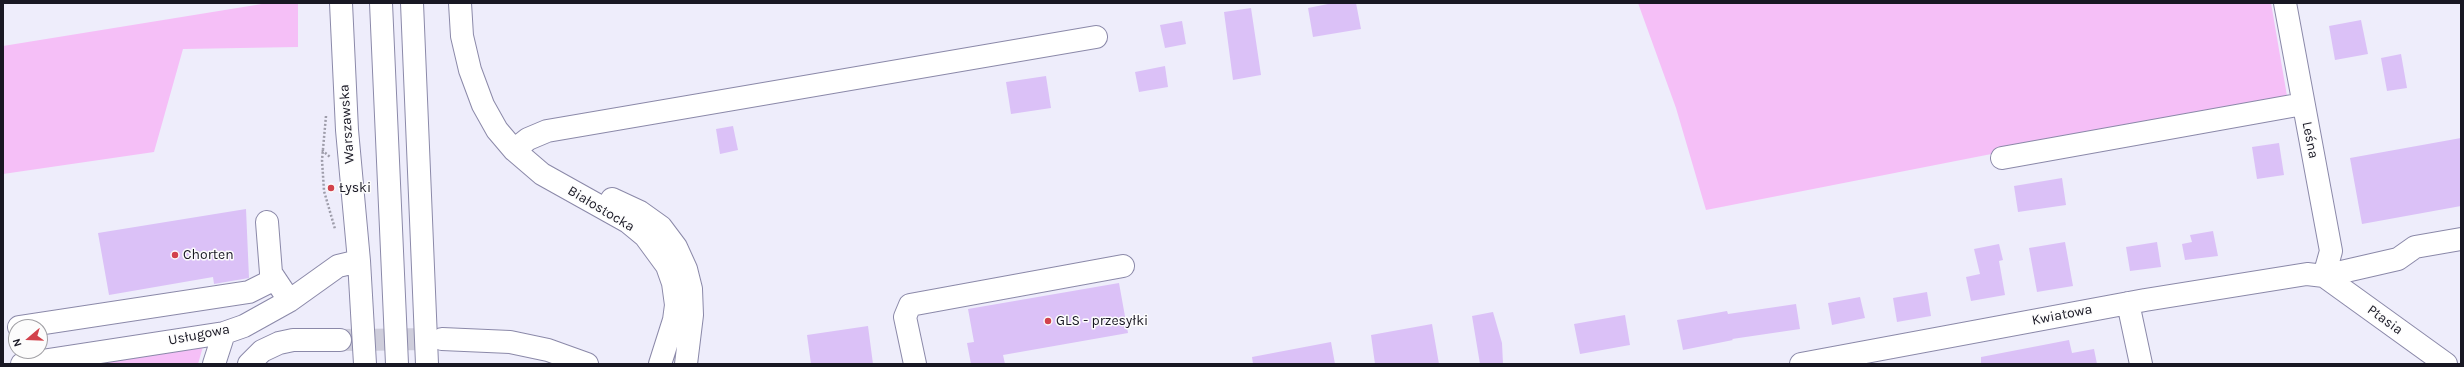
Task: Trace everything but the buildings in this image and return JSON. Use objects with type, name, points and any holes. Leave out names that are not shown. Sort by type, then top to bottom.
[{"type":"main road","name":"Warszawska","points":[[341,3],[347,130],[359,261],[365,364]]},
{"type":"main road","points":[[381,3],[397,364]]},
{"type":"main road","points":[[412,3],[427,364]]},
{"type":"main road","name":"Białostocka","points":[[460,3],[462,36],[470,70],[483,106],[497,130],[514,150],[542,174],[628,222],[645,236],[667,266],[673,283],[676,304],[674,320],[660,364]]},
{"type":"main road","name":"Leśna","points":[[2285,3],[2331,251],[2324,276]]},
{"type":"main road","points":[[514,150],[528,139],[547,131],[1096,37]]},
{"type":"main road","points":[[2002,158],[2303,104]]},
{"type":"main road","name":"Białostocka","points":[[561,185],[605,196],[640,212],[661,227],[676,248],[686,269],[691,289],[692,315],[686,364]]},
{"type":"main road","points":[[267,222],[271,273],[289,301]]},
{"type":"main road","points":[[2324,276],[2398,259],[2415,247],[2461,239]]},
{"type":"main road","name":"Usługowa","points":[[22,364],[224,333],[244,326],[289,301],[338,266],[359,261]]},
{"type":"main road","points":[[915,364],[905,317],[910,305],[1124,266]]},
{"type":"main road","name":"Kwiatowa","points":[[1801,364],[2128,303],[2308,274],[2324,276]]},
{"type":"main road","name":"Ptasia","points":[[2324,276],[2446,364]]},
{"type":"main road","points":[[48,323],[249,292],[275,279]]},
{"type":"main road","points":[[2128,303],[2141,364]]},
{"type":"main road","points":[[214,364],[224,333]]},
{"type":"main road","points":[[442,339],[490,340],[548,350],[587,364]]},
{"type":"main road","points":[[249,364],[262,351],[279,343],[293,340],[340,340]]},
{"type":"main road","points":[[548,350],[566,364]]},
{"type":"shaded area","points":[[268,3],[298,3],[298,47],[183,49],[154,152],[3,174],[3,46]]},
{"type":"shaded area","points":[[1638,3],[2271,3],[2287,96],[1706,210],[1676,108]]},
{"type":"shaded area","points":[[204,343],[198,364],[68,364]]},
{"type":"tunnel","points":[[340,340],[442,339]]},
{"type":"place","name":"Łyski","points":[[331,188]]},
{"type":"place","name":"Chorten","points":[[175,255]]},
{"type":"place","name":"GLS - przesyłki","points":[[1048,321]]}]
